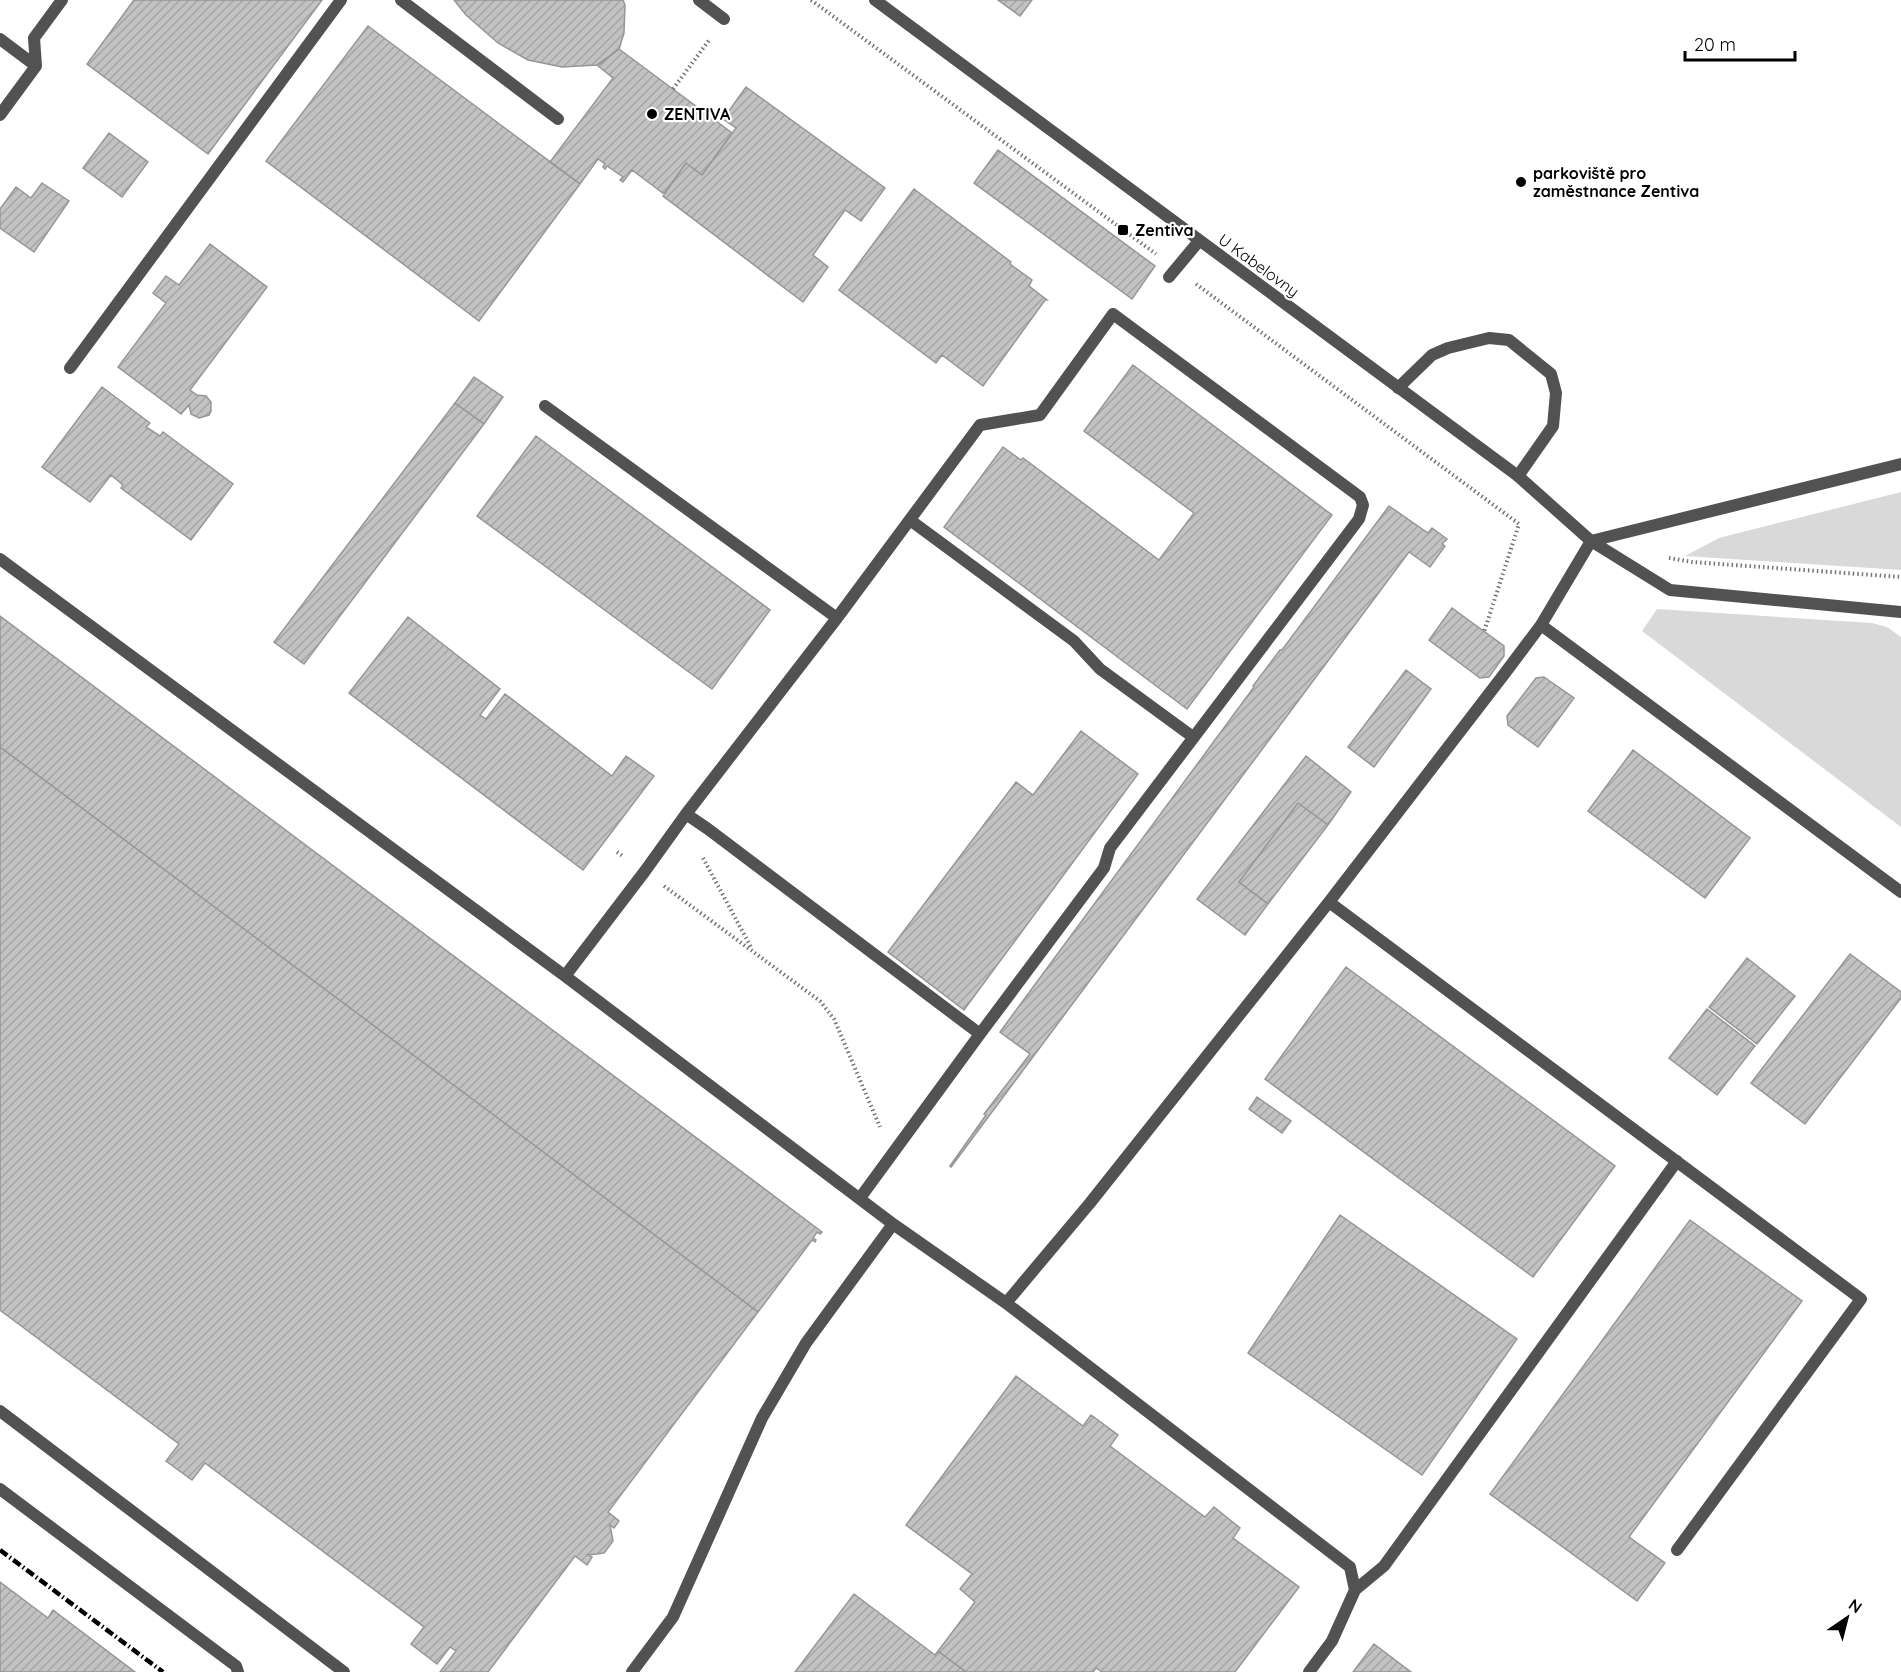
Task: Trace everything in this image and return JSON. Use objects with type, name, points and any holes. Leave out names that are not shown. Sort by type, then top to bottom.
[{"type":"street","points":[[0,115],[36,66],[34,38],[62,0]]},
{"type":"street","points":[[70,368],[341,0]]},
{"type":"street","points":[[401,0],[558,119]]},
{"type":"street","points":[[699,0],[724,19]]},
{"type":"street","name":"U Kabelovny","points":[[875,0],[1518,476],[1591,541],[1670,590],[1901,612]]},
{"type":"street","points":[[0,39],[36,66]]},
{"type":"street","points":[[1172,273],[1199,241]]},
{"type":"street","points":[[565,976],[837,618],[980,425],[1040,415],[1113,314],[1360,497],[1363,505],[1359,519],[1110,848],[1104,868],[861,1198]]},
{"type":"street","points":[[1398,388],[1432,355],[1448,348],[1489,338],[1509,340],[1551,374],[1556,393],[1553,426],[1518,476]]},
{"type":"street","points":[[545,406],[837,618]]},
{"type":"street","points":[[1006,1303],[1090,1203],[1329,902],[1541,625],[1591,541],[1901,464]]},
{"type":"street","points":[[910,520],[1074,641],[1100,669],[1193,737]]},
{"type":"street","points":[[0,559],[565,976],[893,1224],[1006,1303],[1350,1567],[1355,1590]]},
{"type":"street","points":[[1541,625],[1901,892]]},
{"type":"street","points":[[686,814],[980,1034]]},
{"type":"street","points":[[1329,902],[1861,1299],[1677,1550]]},
{"type":"street","points":[[1309,1672],[1332,1641],[1355,1590],[1384,1566],[1677,1161]]},
{"type":"street","points":[[632,1672],[673,1617],[762,1418],[806,1344],[893,1224]]},
{"type":"street","points":[[0,1411],[344,1672]]},
{"type":"street","points":[[0,1489],[226,1658],[236,1666],[238,1672]]},
{"type":"path","points":[[812,0],[1172,273],[1518,524],[1484,632]]},
{"type":"path","points":[[674,89],[724,19]]},
{"type":"path","points":[[1658,555],[1692,562],[1901,577]]},
{"type":"path","points":[[708,829],[694,848],[699,852],[754,952]]},
{"type":"path","points":[[665,886],[819,1000],[827,1009],[834,1019],[886,1141],[896,1149]]},
{"type":"shaded area","points":[[1901,492],[1901,570],[1685,556],[1719,538]]},
{"type":"shaded area","points":[[1657,609],[1872,623],[1887,627],[1901,637],[1901,827],[1642,631]]},
{"type":"building","points":[[134,0],[322,0],[208,154],[87,64]]},
{"type":"building","points":[[454,0],[623,0],[625,5],[624,33],[619,49],[601,63],[562,67],[528,60],[498,43],[466,15]]},
{"type":"building","points":[[998,0],[1032,0],[1020,16]]},
{"type":"building","points":[[368,26],[580,184],[479,321],[266,161]]},
{"type":"building","points":[[619,49],[732,133],[702,175],[686,163],[664,194],[632,170],[623,182],[620,180],[623,177],[607,166],[605,169],[603,167],[605,164],[598,159],[580,184],[550,162],[613,78],[597,65]]},
{"type":"building","points":[[746,87],[885,188],[861,221],[845,210],[813,255],[828,267],[803,302],[663,196],[686,163],[702,175],[736,128],[723,119]]},
{"type":"building","points":[[109,133],[148,162],[122,197],[83,168]]},
{"type":"building","points":[[998,150],[1155,266],[1132,299],[974,183]]},
{"type":"building","points":[[42,183],[69,201],[34,252],[0,228],[0,209],[16,187],[31,198]]},
{"type":"building","points":[[914,189],[1011,262],[1010,264],[1032,280],[1029,286],[1047,300],[983,386],[942,355],[936,363],[839,290]]},
{"type":"building","points":[[210,244],[267,287],[190,390],[197,395],[206,396],[211,402],[209,415],[199,418],[191,414],[189,405],[181,414],[118,367],[166,303],[153,293],[166,276],[179,285]]},
{"type":"building","points":[[1133,365],[1332,515],[1187,709],[944,527],[1003,447],[1021,460],[1023,458],[1159,560],[1194,513],[1084,431]]},
{"type":"building","points":[[474,377],[503,397],[484,424],[455,403]]},
{"type":"building","points":[[102,387],[150,423],[146,427],[160,436],[163,432],[233,484],[191,540],[121,488],[123,485],[111,475],[90,502],[42,467]]},
{"type":"building","points":[[455,403],[484,424],[304,664],[274,642]]},
{"type":"building","points":[[536,436],[770,610],[712,689],[477,516]]},
{"type":"building","points":[[1389,506],[1428,533],[1432,528],[1447,539],[1442,544],[1445,546],[1430,567],[1409,552],[951,1167],[986,1115],[984,1114],[1030,1054],[1000,1032],[1253,686]]},
{"type":"building","points":[[1452,608],[1504,646],[1504,656],[1489,677],[1480,678],[1429,640]]},
{"type":"building","points":[[0,616],[822,1232],[820,1234],[817,1232],[813,1238],[815,1242],[812,1240],[758,1312],[0,747]]},
{"type":"building","points":[[408,617],[500,689],[480,715],[486,719],[505,694],[612,776],[626,756],[654,776],[583,870],[349,693]]},
{"type":"building","points":[[1406,670],[1431,689],[1374,767],[1348,747]]},
{"type":"building","points":[[1544,677],[1574,698],[1538,747],[1508,725],[1507,716],[1536,678]]},
{"type":"building","points":[[1081,731],[1138,774],[964,1010],[888,952],[1016,782],[1033,795]]},
{"type":"building","points":[[0,747],[758,1312],[608,1512],[619,1521],[614,1528],[610,1525],[613,1541],[604,1553],[588,1555],[592,1557],[587,1565],[575,1556],[488,1672],[440,1672],[456,1651],[450,1647],[437,1664],[411,1644],[424,1627],[205,1463],[192,1480],[166,1461],[179,1444],[0,1310]]},
{"type":"building","points":[[1633,750],[1750,838],[1705,898],[1588,811]]},
{"type":"building","points":[[1306,756],[1351,792],[1328,825],[1298,803],[1239,882],[1268,904],[1245,935],[1197,899]]},
{"type":"building","points":[[1298,803],[1328,825],[1268,904],[1239,882]]},
{"type":"building","points":[[1850,954],[1901,992],[1901,998],[1805,1124],[1751,1083]]},
{"type":"building","points":[[1747,958],[1795,996],[1757,1044],[1709,1007]]},
{"type":"building","points":[[1346,967],[1615,1166],[1533,1277],[1265,1079]]},
{"type":"building","points":[[1707,1009],[1755,1046],[1717,1095],[1669,1058]]},
{"type":"building","points":[[1257,1097],[1291,1121],[1282,1133],[1249,1109]]},
{"type":"building","points":[[1340,1215],[1517,1339],[1422,1475],[1248,1353]]},
{"type":"building","points":[[1690,1220],[1802,1301],[1629,1537],[1665,1563],[1637,1601],[1490,1494]]},
{"type":"building","points":[[1016,1376],[1083,1426],[1091,1415],[1118,1435],[1110,1446],[1205,1517],[1214,1507],[1240,1528],[1233,1538],[1299,1587],[1235,1672],[1102,1672],[1096,1668],[1093,1672],[966,1672],[938,1651],[975,1602],[960,1589],[972,1574],[906,1525]]},
{"type":"building","points":[[0,1582],[48,1618],[53,1610],[135,1672],[0,1672]]},
{"type":"building","points":[[854,1594],[935,1655],[938,1651],[966,1672],[795,1672]]},
{"type":"building","points":[[1374,1644],[1411,1672],[1353,1672]]},
{"type":"railway","points":[[0,1550],[163,1672]]},
{"type":"place","name":"ZENTIVA","points":[[652,114]]},
{"type":"place","name":"parkoviště pro zaměstnance Zentiva","points":[[1521,182]]},
{"type":"place","name":"Zentiva","points":[[1123,230]]}]
